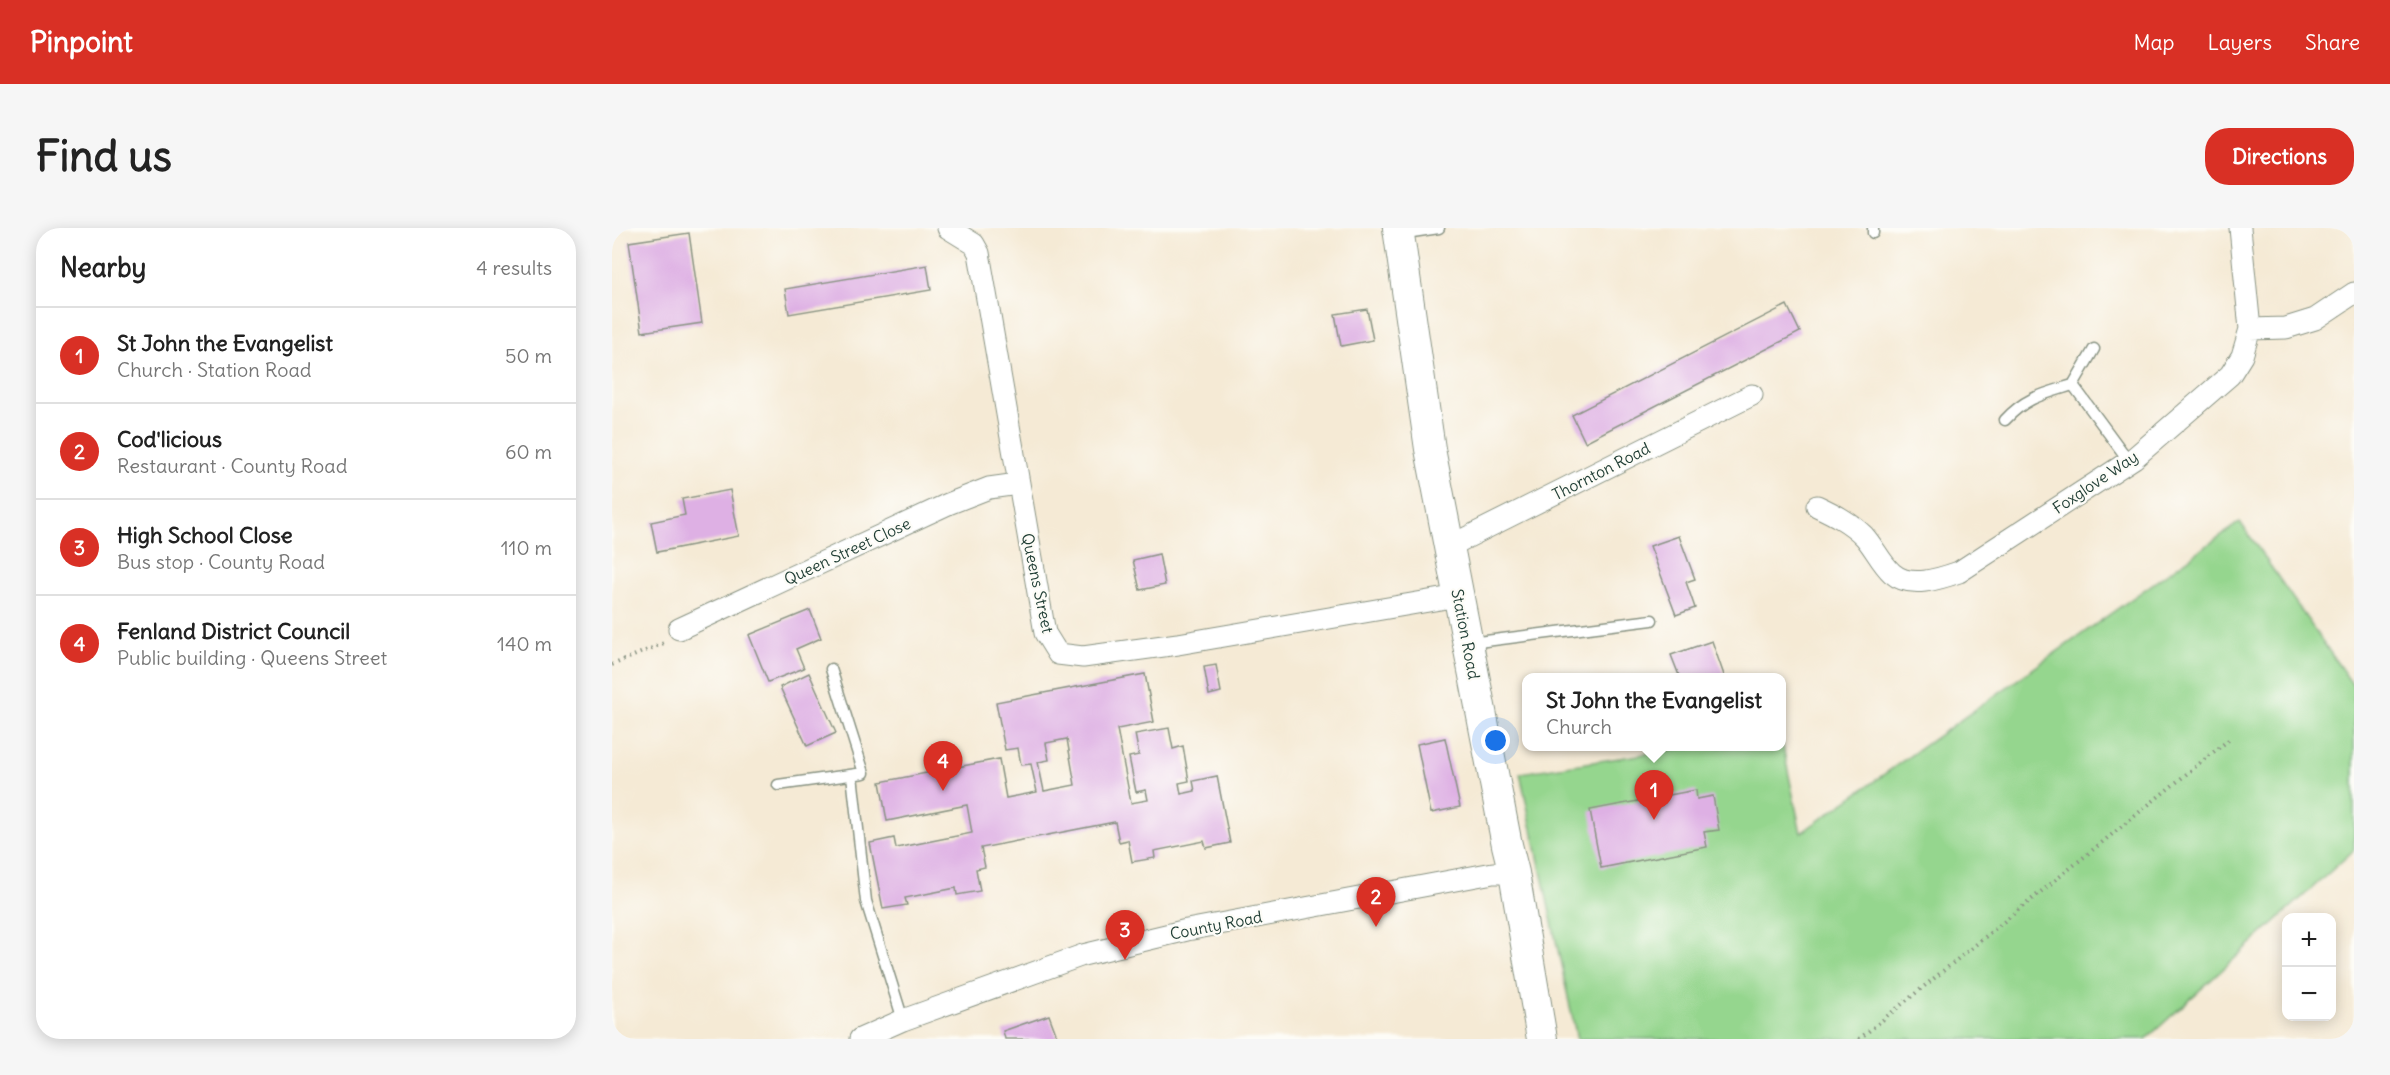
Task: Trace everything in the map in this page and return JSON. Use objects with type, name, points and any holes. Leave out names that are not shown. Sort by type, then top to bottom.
[{"type":"main road","name":"Station Road","points":[[1398,231],[1430,448],[1514,873],[1542,1039]]},
{"type":"street","name":"Queens Street","points":[[948,228],[974,244],[979,253],[1045,633],[1058,654],[1083,657],[1178,644],[1458,596]]},
{"type":"street","points":[[2240,228],[2250,329],[2286,328],[2315,319],[2354,293]]},
{"type":"street","name":"Foxglove Way","points":[[1817,506],[1843,519],[1863,536],[1893,574],[1910,582],[1939,579],[1959,572],[2129,461],[2230,375],[2242,356],[2250,329]]},
{"type":"street","name":"Thornton Road","points":[[1450,546],[1752,395]]},
{"type":"street","name":"Queen Street Close","points":[[679,628],[948,504],[990,488],[1018,484]]},
{"type":"street","name":"County Road","points":[[860,1039],[903,1020],[1083,955],[1187,930],[1493,873],[1514,873]]},
{"type":"lane","points":[[1398,231],[1439,228]]},
{"type":"lane","points":[[2005,420],[2016,408],[2030,399],[2073,385],[2094,350]]},
{"type":"lane","points":[[2073,385],[2129,461]]},
{"type":"lane","points":[[1467,643],[1652,620]]},
{"type":"lane","points":[[778,785],[864,772],[831,669]]},
{"type":"lane","points":[[852,775],[866,901],[903,1020]]},
{"type":"path","points":[[612,665],[670,641],[679,628]]},
{"type":"path","points":[[1858,1039],[2231,738]]},
{"type":"green space","points":[[2240,522],[2354,687],[2354,850],[2146,1039],[1577,1039],[1520,773],[1665,751],[1784,751],[1801,833]]},
{"type":"building","points":[[689,233],[702,323],[642,332],[629,242]]},
{"type":"building","points":[[927,265],[931,290],[789,314],[785,289]]},
{"type":"building","points":[[1787,305],[1800,332],[1585,442],[1572,415]]},
{"type":"building","points":[[1367,309],[1373,340],[1341,346],[1335,314]]},
{"type":"building","points":[[730,490],[739,536],[657,552],[651,522],[685,515],[682,499]]},
{"type":"building","points":[[1679,536],[1695,579],[1686,582],[1695,608],[1676,615],[1650,546]]},
{"type":"building","points":[[1159,554],[1165,585],[1140,590],[1133,560]]},
{"type":"building","points":[[810,610],[821,638],[796,649],[804,668],[768,682],[749,635]]},
{"type":"building","points":[[1712,641],[1723,673],[1678,673],[1671,655]]},
{"type":"building","points":[[1216,665],[1221,692],[1209,695],[1204,667]]},
{"type":"building","points":[[809,673],[836,733],[807,746],[780,687]]},
{"type":"building","points":[[1145,674],[1154,722],[1117,729],[1131,803],[1148,800],[1146,790],[1136,792],[1129,757],[1139,755],[1135,734],[1169,728],[1173,749],[1183,746],[1189,781],[1179,783],[1181,794],[1195,791],[1193,781],[1217,776],[1230,843],[1206,848],[1204,841],[1154,851],[1155,858],[1132,862],[1128,840],[1119,842],[1115,822],[981,848],[985,867],[976,869],[980,891],[957,895],[956,888],[905,898],[907,905],[883,909],[870,843],[894,838],[896,848],[972,833],[967,805],[887,821],[880,782],[999,759],[1006,798],[1037,792],[1031,764],[1021,765],[1018,748],[1005,750],[996,702]],"holes":[[[1067,739],[1075,785],[1044,791],[1038,762],[1049,760],[1046,743]]]},
{"type":"building","points":[[1445,738],[1460,807],[1431,813],[1417,744]]},
{"type":"building","points":[[1696,790],[1697,799],[1713,796],[1719,830],[1704,832],[1707,847],[1601,868],[1590,810]]},
{"type":"building","points":[[1049,1015],[1058,1039],[1005,1039],[1003,1031]]},
{"type":"place","name":"Fenland District Council","points":[[943,791]]},
{"type":"place","name":"St John the Evangelist","points":[[1654,820]]},
{"type":"place","name":"Cod'licious","points":[[1376,927]]},
{"type":"place","name":"High School Close","points":[[1125,960]]}]
